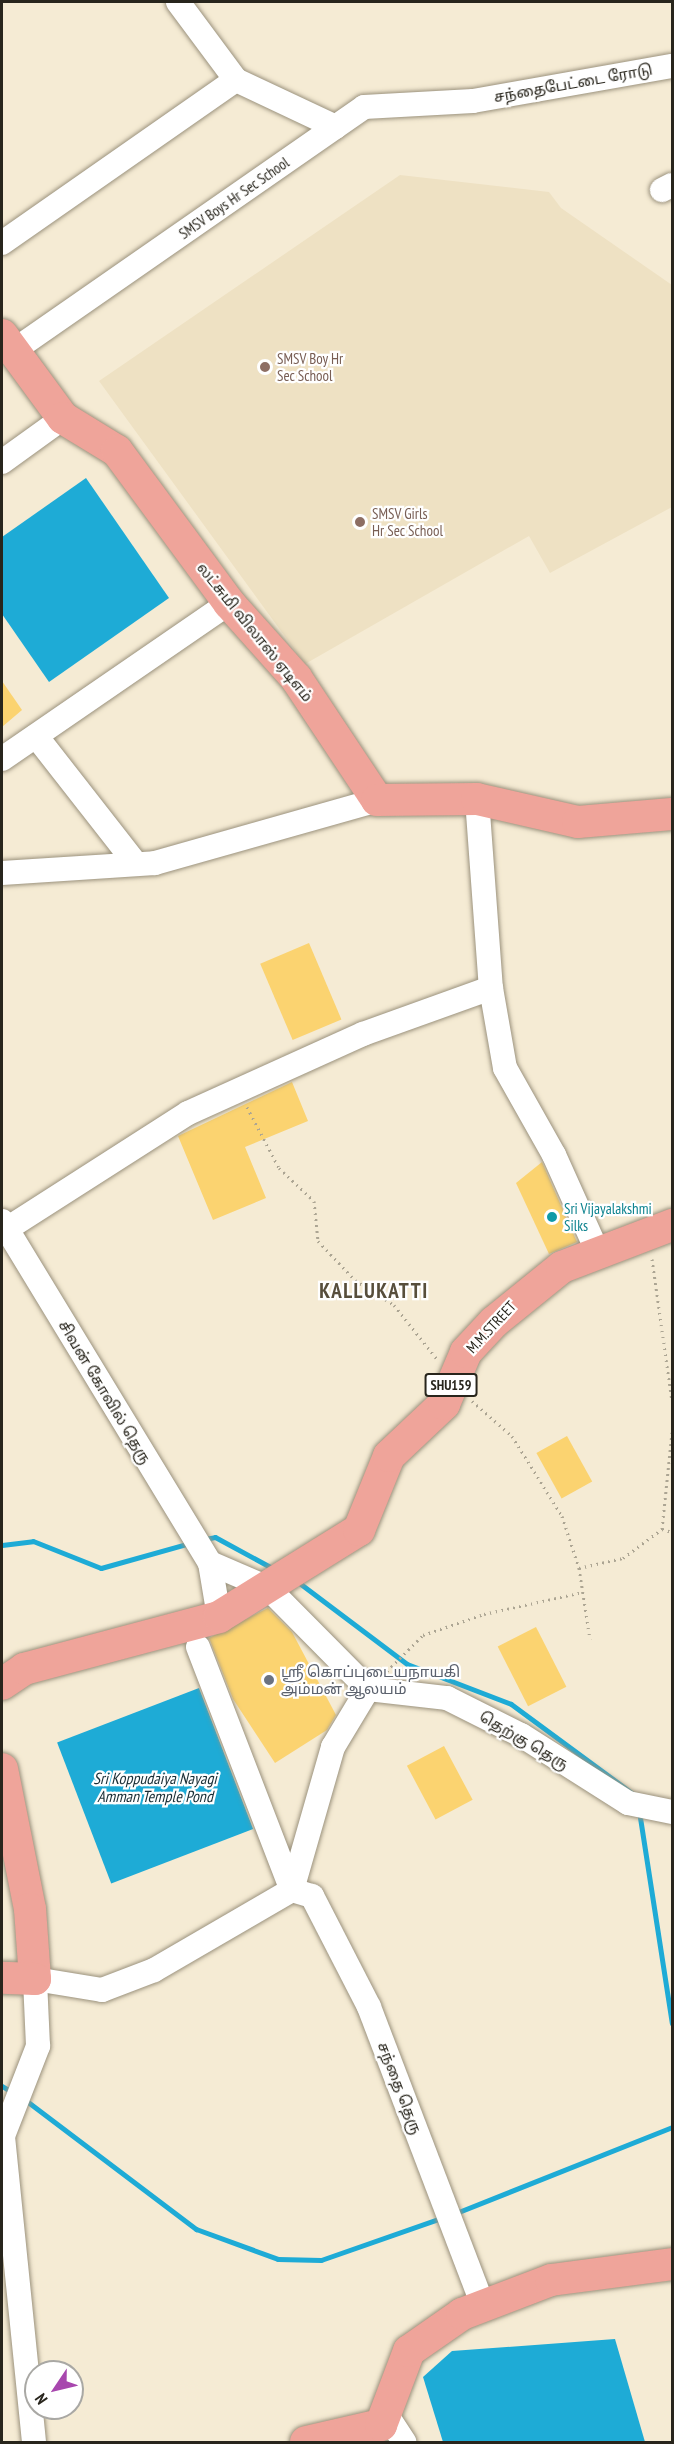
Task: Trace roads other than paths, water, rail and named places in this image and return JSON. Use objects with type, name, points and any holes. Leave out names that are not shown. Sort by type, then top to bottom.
[{"type":"main road","points":[[6,345],[63,418]]},
{"type":"main road","name":"லட்சுமி விலாஸ் ஏடிஎம்","points":[[63,418],[117,450],[229,603],[296,678],[377,800]]},
{"type":"main road","points":[[377,800],[477,799],[578,822],[672,814]]},
{"type":"main road","name":"M.M.STREET","points":[[268,1588],[359,1530],[389,1456],[444,1404],[466,1352],[523,1294],[562,1266],[661,1229]]},
{"type":"main road","name":"SHU159","points":[[2,1684],[24,1669],[219,1617],[268,1588]]},
{"type":"main road","points":[[2,1769],[30,1909],[35,1979],[2,1978]]},
{"type":"main road","points":[[306,2442],[372,2430],[396,2430],[410,2351],[483,2306],[551,2280],[672,2264]]},
{"type":"street","points":[[178,2],[236,80],[336,127]]},
{"type":"street","name":"சந்தைபேட்டை ரோடு","points":[[473,101],[672,66]]},
{"type":"street","points":[[2,243],[236,80]]},
{"type":"street","name":"SMSV Boys Hr Sec School","points":[[6,345],[364,107],[473,101]]},
{"type":"street","points":[[2,462],[63,418]]},
{"type":"street","points":[[2,759],[229,603]]},
{"type":"street","points":[[36,736],[136,864]]},
{"type":"street","points":[[477,799],[491,988],[505,1068],[554,1155],[598,1253]]},
{"type":"street","points":[[2,873],[136,864],[377,800]]},
{"type":"street","points":[[3,1227],[188,1113],[363,1034],[491,988]]},
{"type":"street","name":"சிவன் கோவில் தெரு","points":[[3,1227],[210,1563]]},
{"type":"street","points":[[34,2442],[4,2194],[3,2136],[11,2095],[38,2046],[35,1979],[102,1990],[154,1970],[292,1890],[333,1747],[368,1689],[268,1588],[210,1563]]},
{"type":"street","points":[[210,1563],[219,1617]]},
{"type":"street","points":[[198,1647],[292,1890]]},
{"type":"street","name":"தெற்கு தெரு","points":[[368,1689],[447,1698],[521,1735],[628,1803],[672,1812]]},
{"type":"street","name":"சந்தை தெரு","points":[[292,1890],[312,1896],[369,2007],[483,2306]]},
{"type":"water","points":[[86,478],[169,598],[49,682],[2,614],[2,537]]},
{"type":"water","name":"Sri Koppudaiya Nayagi Amman Temple Pond","points":[[199,1688],[253,1829],[111,1883],[57,1742]]},
{"type":"water","points":[[615,2339],[645,2442],[443,2442],[423,2377],[452,2351]]},
{"type":"waterway","points":[[205,1539],[215,1537],[274,1569]]},
{"type":"waterway","points":[[2,1545],[33,1541],[101,1568],[190,1543]]},
{"type":"waterway","points":[[298,1582],[407,1664],[511,1704],[636,1796]]},
{"type":"waterway","points":[[639,1811],[672,2023]]},
{"type":"waterway","points":[[2,2086],[13,2093]]},
{"type":"waterway","points":[[24,2099],[196,2229],[278,2259],[321,2260],[444,2217]]},
{"type":"waterway","points":[[456,2213],[672,2127]]},
{"type":"place","name":"SMSV Boy Hr Sec School","points":[[265,367]]},
{"type":"place","name":"SMSV Girls Hr Sec School","points":[[360,522]]},
{"type":"place","name":"Sri Vijayalakshmi Silks","points":[[552,1217]]},
{"type":"place","name":"ஸ்ரீ கொப்புடையநாயகி அம்மன் ஆலயம்","points":[[269,1680]]},
{"type":"district","name":"KALLUKATTI","points":[[374,1291]]}]
